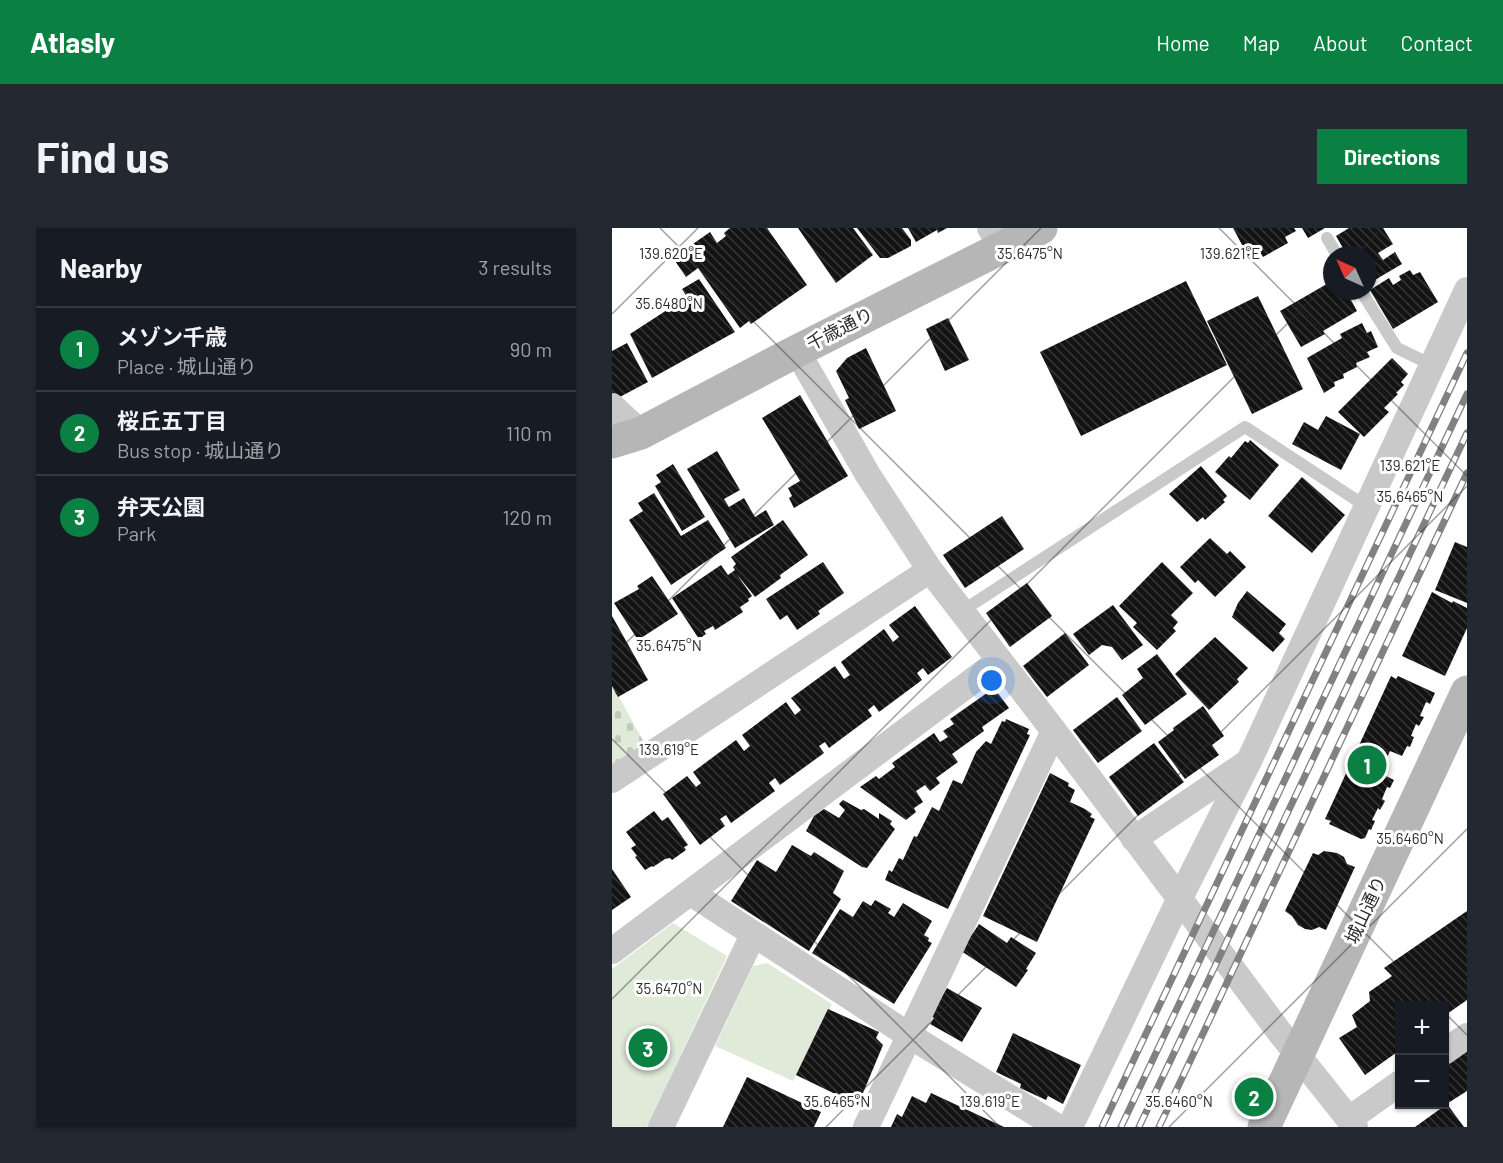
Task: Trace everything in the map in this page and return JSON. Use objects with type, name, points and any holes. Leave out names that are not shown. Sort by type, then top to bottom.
[{"type":"street","name":"千歳通り","points":[[612,456],[627,438],[797,351],[996,238],[1041,228]]},
{"type":"street","points":[[1070,1127],[1249,761],[1467,290]]},
{"type":"street","points":[[797,351],[868,475],[930,570],[1352,1123],[1395,1087]]},
{"type":"street","points":[[612,406],[627,438]]},
{"type":"street","points":[[612,780],[930,570]]},
{"type":"street","points":[[612,951],[999,661]]},
{"type":"street","name":"城山通り","points":[[1264,1127],[1467,692]]},
{"type":"street","points":[[866,1127],[1054,731]]},
{"type":"street","points":[[1134,839],[1249,761]]},
{"type":"street","points":[[691,893],[910,1036],[1058,1127]]},
{"type":"street","points":[[661,1127],[753,935]]},
{"type":"street","points":[[1449,1049],[1467,1036]]},
{"type":"lane","points":[[1327,238],[1332,246]]},
{"type":"lane","points":[[1366,300],[1397,348],[1432,365]]},
{"type":"lane","points":[[962,611],[1245,427],[1367,507]]},
{"type":"green space","points":[[612,684],[646,746],[612,769]]},
{"type":"green space","points":[[673,923],[727,956],[647,1127],[612,1127],[612,969]]},
{"type":"green space","points":[[767,963],[832,1004],[793,1081],[715,1046],[753,966]]},
{"type":"building","points":[[730,228],[767,228],[807,285],[751,324],[749,321],[740,328],[698,268],[686,277],[673,258],[710,232],[717,243],[726,236],[724,233]]},
{"type":"building","points":[[798,228],[853,228],[873,255],[836,283]]},
{"type":"building","points":[[857,228],[902,228],[911,240],[911,246],[888,258],[880,258]]},
{"type":"building","points":[[908,228],[947,228],[938,233],[937,230],[916,242]]},
{"type":"building","points":[[1233,228],[1294,228],[1296,231],[1285,237],[1288,243],[1263,257],[1259,250],[1248,256]]},
{"type":"building","points":[[1302,228],[1325,228],[1308,238]]},
{"type":"building","points":[[1349,228],[1383,228],[1393,244],[1378,253],[1383,260],[1395,252],[1402,264],[1377,279],[1377,246],[1342,246],[1336,236]]},
{"type":"building","points":[[1410,270],[1413,275],[1420,272],[1438,302],[1393,329],[1376,300],[1377,286],[1389,278],[1393,285],[1401,280],[1399,276]]},
{"type":"building","points":[[699,279],[735,332],[652,378],[630,334],[687,297],[682,289]]},
{"type":"building","points":[[1186,281],[1227,365],[1081,436],[1040,352]]},
{"type":"building","points":[[1323,286],[1323,300],[1351,300],[1357,311],[1323,331],[1325,334],[1301,347],[1280,311]]},
{"type":"building","points":[[1258,296],[1303,389],[1252,414],[1207,321]]},
{"type":"building","points":[[948,318],[969,360],[945,371],[926,329]]},
{"type":"building","points":[[1362,323],[1367,333],[1371,331],[1378,347],[1367,352],[1370,357],[1356,363],[1357,367],[1343,374],[1344,378],[1334,382],[1335,386],[1324,393],[1307,358],[1342,338],[1340,334]]},
{"type":"building","points":[[627,343],[648,382],[616,399],[612,395],[612,351]]},
{"type":"building","points":[[866,348],[896,411],[859,429],[845,400],[849,398],[836,371],[847,358]]},
{"type":"building","points":[[1392,358],[1408,374],[1401,382],[1404,385],[1396,393],[1398,394],[1384,408],[1389,412],[1364,437],[1338,412]]},
{"type":"building","points":[[800,395],[848,476],[794,508],[789,498],[792,496],[788,488],[800,481],[762,418]]},
{"type":"building","points":[[1326,416],[1360,434],[1341,470],[1292,444],[1304,422],[1318,430]]},
{"type":"building","points":[[1250,440],[1279,465],[1250,500],[1215,472],[1245,441],[1248,443]]},
{"type":"building","points":[[717,451],[740,490],[724,499],[729,507],[744,498],[755,517],[766,510],[774,525],[735,548],[687,469]]},
{"type":"building","points":[[673,464],[705,517],[682,531],[655,486],[661,482],[656,475]]},
{"type":"building","points":[[1201,466],[1227,496],[1223,500],[1225,502],[1205,520],[1203,517],[1197,522],[1169,494]]},
{"type":"building","points":[[1302,477],[1345,515],[1312,553],[1268,516]]},
{"type":"building","points":[[654,493],[681,536],[708,520],[726,548],[671,585],[629,520],[643,511],[638,503]]},
{"type":"building","points":[[1002,516],[1024,549],[965,588],[943,555]]},
{"type":"building","points":[[783,520],[808,555],[755,597],[736,573],[752,596],[740,607],[743,612],[715,630],[713,626],[704,631],[706,634],[699,639],[672,598],[721,565],[728,575],[735,570],[733,567],[736,564],[731,557]]},
{"type":"building","points":[[1210,538],[1227,554],[1230,551],[1246,567],[1215,597],[1198,580],[1195,583],[1180,567]]},
{"type":"building","points":[[1455,542],[1467,547],[1467,603],[1435,590]]},
{"type":"building","points":[[823,562],[844,593],[818,611],[820,614],[797,630],[787,615],[780,620],[766,599]]},
{"type":"building","points":[[1162,562],[1193,593],[1171,615],[1178,622],[1173,628],[1176,631],[1157,650],[1133,627],[1137,623],[1119,606]]},
{"type":"building","points":[[652,576],[678,614],[638,640],[614,603],[639,589],[637,586]]},
{"type":"building","points":[[1027,583],[1052,616],[1010,647],[986,613]]},
{"type":"building","points":[[1247,591],[1286,624],[1279,633],[1285,639],[1273,652],[1232,617]]},
{"type":"building","points":[[1432,592],[1467,608],[1467,628],[1445,676],[1402,656]]},
{"type":"building","points":[[1113,605],[1143,645],[1122,660],[1112,647],[1102,645],[1089,655],[1073,634]]},
{"type":"building","points":[[915,606],[952,657],[928,675],[923,668],[917,673],[922,680],[879,712],[874,705],[868,710],[872,716],[829,748],[825,742],[819,746],[824,753],[780,785],[775,778],[769,783],[775,791],[731,823],[726,815],[720,819],[725,826],[700,845],[663,794],[687,776],[696,787],[701,783],[693,772],[736,740],[744,751],[750,746],[742,735],[786,702],[795,715],[801,710],[791,698],[835,666],[844,679],[850,675],[841,662],[884,629],[893,642],[899,637],[889,625]]},
{"type":"building","points":[[612,616],[648,680],[618,697],[612,686]]},
{"type":"building","points":[[1065,633],[1089,665],[1047,697],[1023,666]]},
{"type":"building","points":[[1215,637],[1248,668],[1237,679],[1239,682],[1209,710],[1175,674]]},
{"type":"building","points":[[1157,654],[1187,694],[1145,725],[1122,695],[1143,678],[1137,669]]},
{"type":"building","points":[[1391,676],[1396,679],[1398,676],[1435,693],[1430,704],[1426,702],[1420,716],[1424,717],[1419,726],[1416,724],[1411,736],[1414,737],[1410,747],[1407,746],[1402,756],[1390,751],[1380,773],[1394,780],[1390,788],[1387,787],[1382,799],[1385,801],[1380,810],[1378,808],[1372,820],[1375,821],[1371,830],[1369,829],[1365,838],[1361,839],[1329,824],[1331,821],[1325,819]]},
{"type":"building","points":[[994,688],[1009,708],[982,727],[984,731],[952,754],[958,762],[936,778],[940,783],[930,791],[925,785],[916,791],[923,802],[914,808],[916,812],[906,820],[860,787],[876,776],[879,779],[895,767],[892,763],[934,733],[940,742],[948,737],[943,731],[954,724],[950,719]]},
{"type":"building","points":[[1117,697],[1142,731],[1098,763],[1073,730]]},
{"type":"building","points":[[1203,706],[1224,736],[1212,745],[1219,755],[1185,779],[1158,742]]},
{"type":"building","points":[[1006,719],[1029,729],[1027,734],[1030,735],[948,909],[885,880],[889,870],[892,872],[899,858],[903,860],[914,836],[917,837],[932,807],[939,811],[953,780],[962,784],[976,752],[986,741],[991,744],[1002,721],[1005,722]]},
{"type":"building","points":[[1154,743],[1184,782],[1138,816],[1109,777]]},
{"type":"building","points":[[1050,773],[1069,783],[1068,786],[1075,790],[1070,802],[1085,809],[1092,814],[1090,817],[1095,819],[1037,942],[983,916]]},
{"type":"building","points":[[843,800],[861,810],[864,809],[879,819],[879,813],[892,821],[890,824],[895,829],[867,868],[806,831],[814,816],[824,809],[839,818],[845,810],[839,804]]},
{"type":"building","points":[[654,811],[662,821],[668,817],[688,845],[684,847],[686,850],[672,860],[665,859],[645,870],[631,848],[636,845],[626,832]]},
{"type":"building","points":[[792,845],[811,856],[814,852],[844,871],[833,893],[841,899],[809,951],[731,901],[757,860],[776,872]]},
{"type":"building","points":[[1324,851],[1337,853],[1344,857],[1347,864],[1355,867],[1326,930],[1319,927],[1312,930],[1305,929],[1285,911],[1313,853],[1318,855]]},
{"type":"building","points":[[612,869],[631,897],[612,910]]},
{"type":"building","points":[[875,900],[891,909],[888,913],[894,917],[903,903],[932,921],[924,935],[932,943],[894,1004],[812,953],[840,909],[853,917],[863,901],[871,906]]},
{"type":"building","points":[[1467,911],[1467,1000],[1449,1013],[1449,1001],[1395,1001],[1395,1054],[1365,1075],[1339,1038],[1357,1027],[1352,1015],[1370,1001],[1369,992],[1392,976],[1384,968]]},
{"type":"building","points":[[979,924],[1007,943],[1011,937],[1036,953],[1016,987],[961,951]]},
{"type":"building","points":[[947,988],[982,1008],[962,1042],[930,1024],[934,1018],[930,1016]]},
{"type":"building","points":[[828,1009],[879,1032],[876,1038],[883,1045],[858,1105],[796,1075]]},
{"type":"building","points":[[1013,1033],[1081,1065],[1063,1104],[1048,1096],[1046,1100],[1020,1088],[1021,1084],[996,1072]]},
{"type":"building","points":[[1467,1050],[1467,1091],[1449,1102],[1449,1063]]},
{"type":"building","points":[[747,1077],[821,1112],[814,1127],[723,1127]]},
{"type":"building","points":[[931,1093],[1004,1127],[891,1127],[897,1114],[902,1117],[912,1096],[926,1103]]},
{"type":"building","points":[[1449,1107],[1464,1127],[1415,1127],[1440,1109],[1449,1109]]},
{"type":"railway","points":[[1102,1127],[1467,353]]},
{"type":"railway","points":[[1121,1127],[1467,394]]},
{"type":"railway","points":[[1139,1127],[1467,433]]},
{"type":"railway","points":[[1159,1127],[1467,473]]},
{"type":"place","name":"メゾン千歳","points":[[1367,765]]},
{"type":"place","name":"弁天公園","points":[[648,1048]]},
{"type":"place","name":"桜丘五丁目","points":[[1254,1097]]}]
